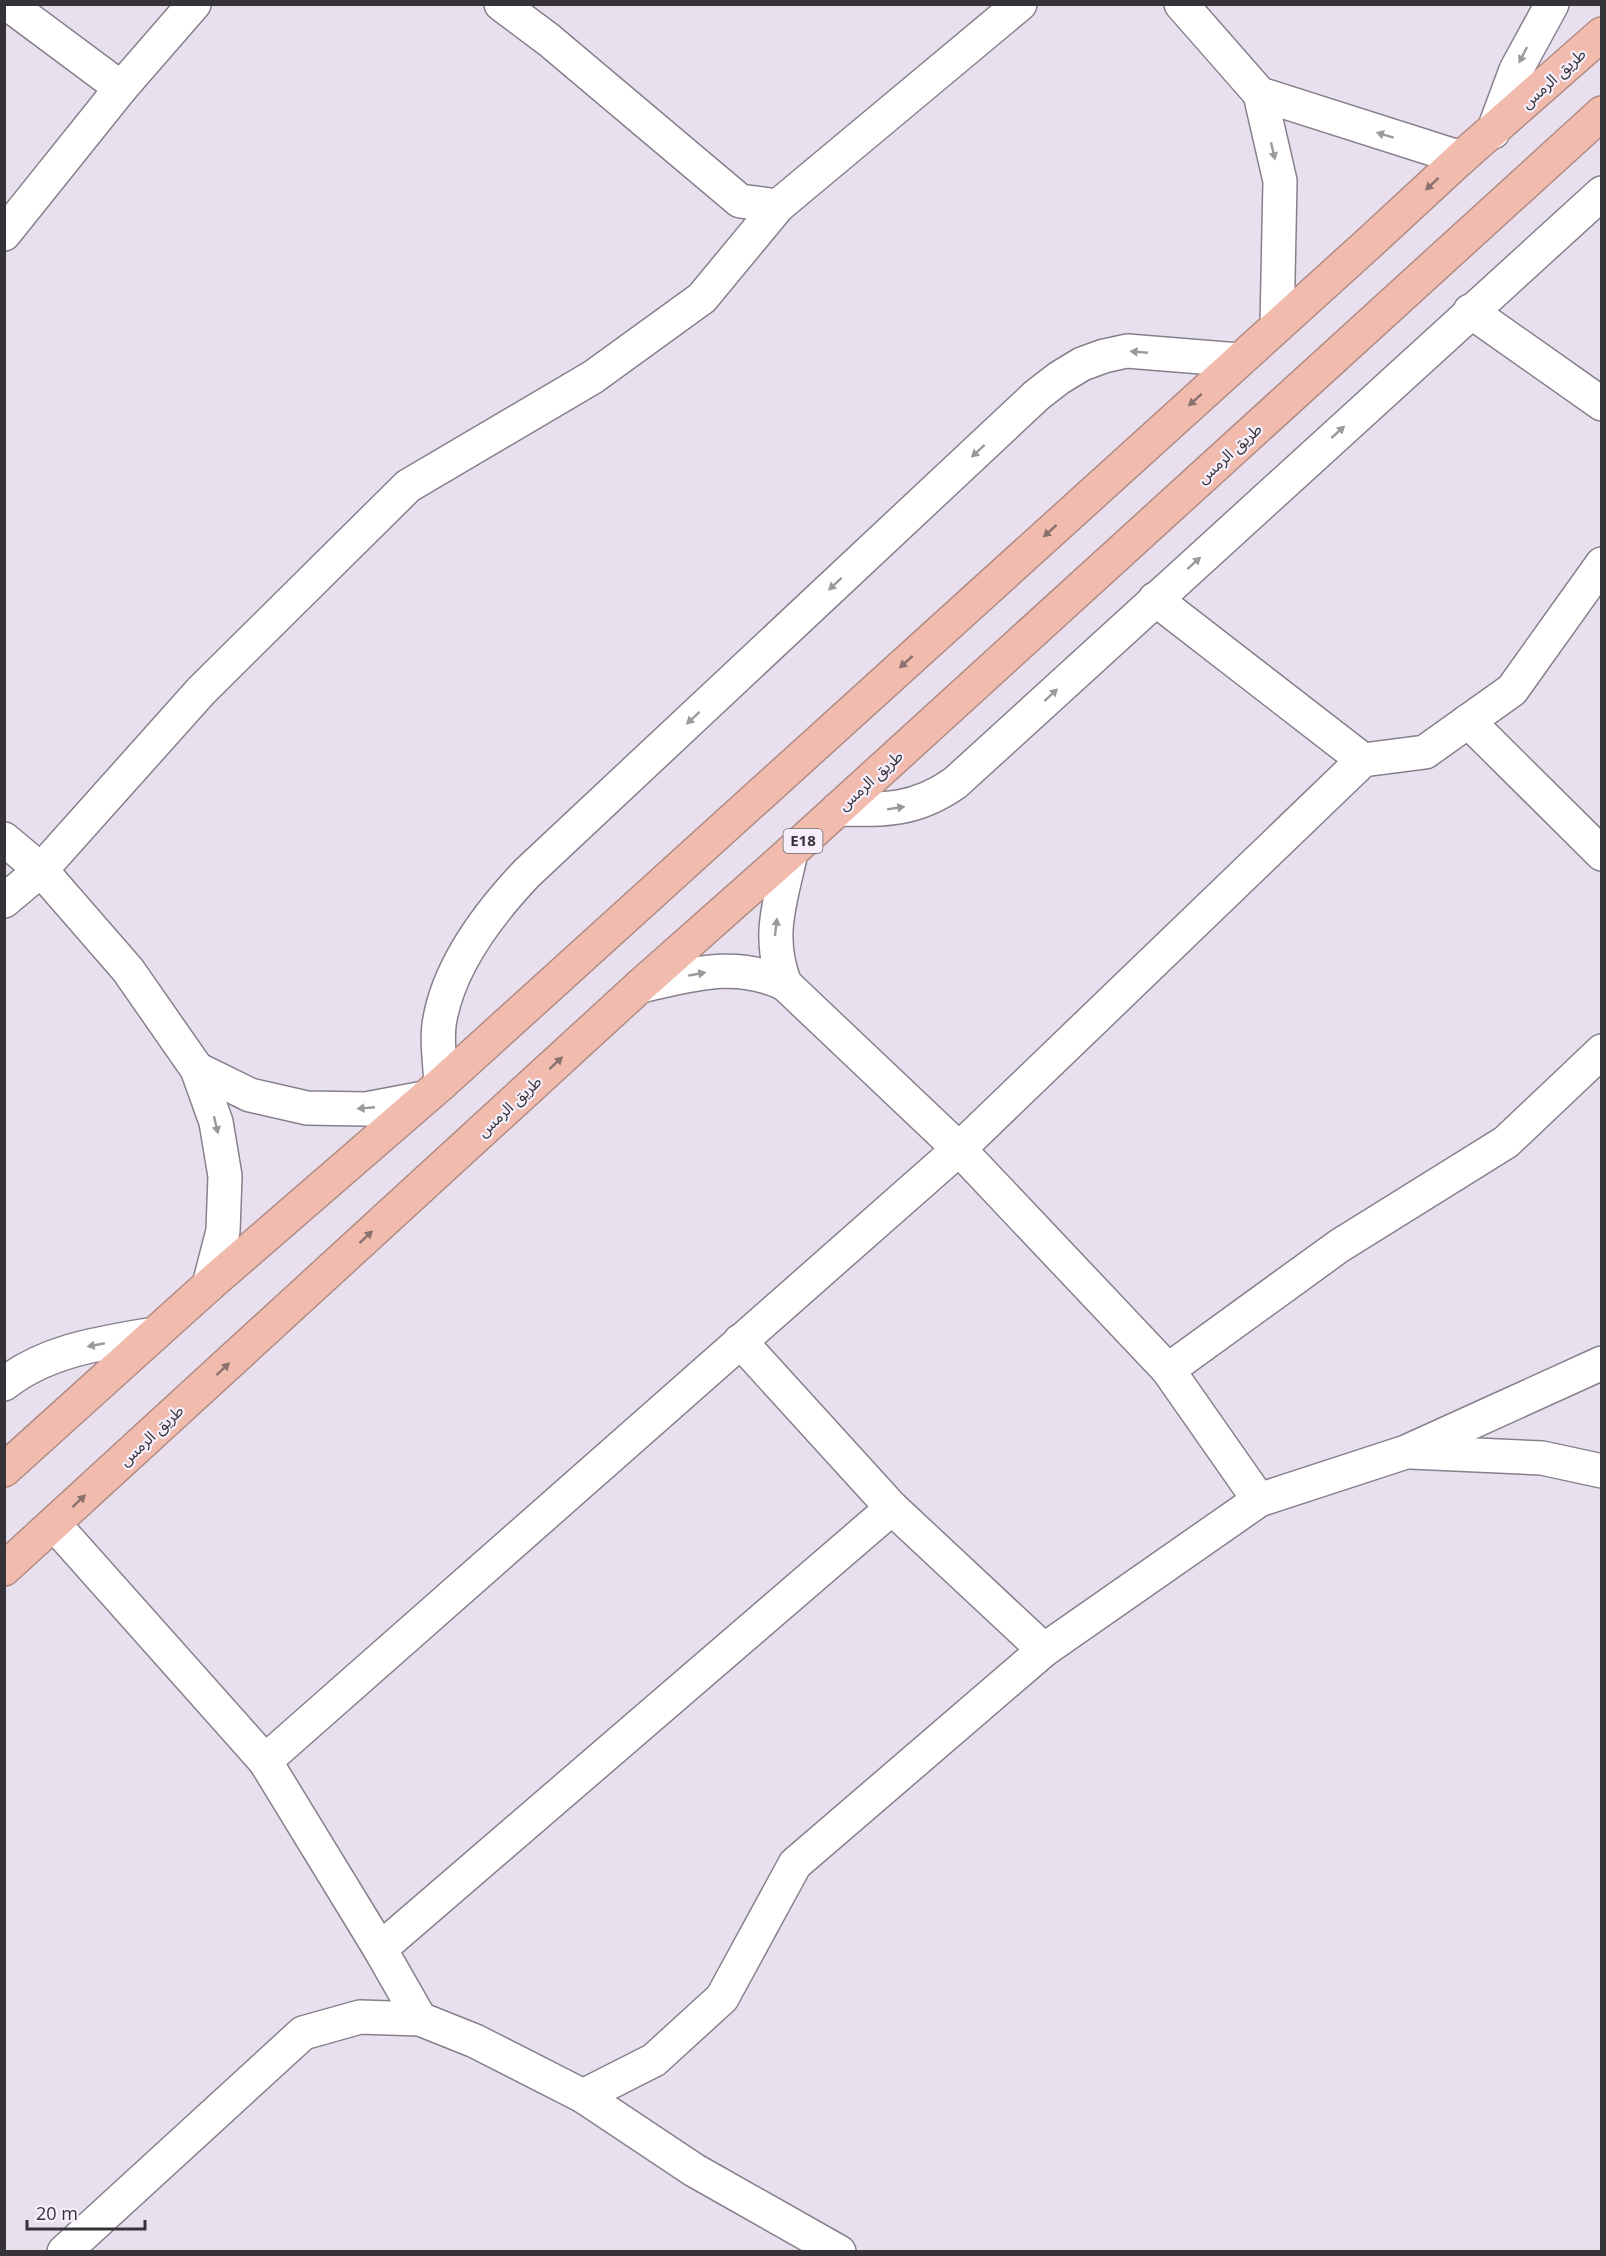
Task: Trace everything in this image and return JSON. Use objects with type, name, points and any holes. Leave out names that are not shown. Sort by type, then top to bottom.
[{"type":"highway","name":"طريق الرمس","points":[[4,1470],[209,1285],[432,1091],[1461,158],[1602,34]]},
{"type":"highway","name":"طريق الرمس","points":[[4,1569],[640,986],[792,852],[1602,113]]},
{"type":"street","points":[[8,4],[121,88]]},
{"type":"street","points":[[4,234],[121,88],[194,4]]},
{"type":"street","points":[[501,4],[549,40],[740,201],[778,206]]},
{"type":"street","points":[[4,901],[41,870],[201,692],[408,486],[593,377],[702,298],[778,206],[1020,4]]},
{"type":"street","points":[[1181,4],[1260,94],[1280,181],[1277,326]]},
{"type":"street","points":[[1493,132],[1516,70],[1552,4]]},
{"type":"street","points":[[1260,94],[1461,158]]},
{"type":"street","points":[[838,809],[901,808],[921,803],[955,783],[1602,193]]},
{"type":"street","points":[[1470,311],[1602,404]]},
{"type":"street","points":[[197,1070],[250,1095],[307,1108],[366,1109],[432,1091],[440,1020],[450,987],[482,926],[503,898],[1037,395],[1082,364],[1127,351],[1239,360]]},
{"type":"street","points":[[265,1761],[959,1149],[1363,760],[1425,752],[1512,690],[1602,564]]},
{"type":"street","points":[[1155,599],[1363,760]]},
{"type":"street","points":[[1468,721],[1602,855]]},
{"type":"street","points":[[4,839],[41,870],[128,970],[197,1070],[216,1122],[225,1176],[223,1231],[209,1285]]},
{"type":"street","points":[[785,984],[777,959],[775,933],[792,852]]},
{"type":"street","points":[[640,986],[724,970],[768,976],[785,984],[959,1149],[1168,1370],[1259,1500]]},
{"type":"street","points":[[1168,1370],[1339,1246],[1506,1142],[1601,1052]]},
{"type":"street","points":[[4,1384],[39,1362],[65,1352],[154,1334]]},
{"type":"street","points":[[740,1341],[892,1508],[1044,1650]]},
{"type":"street","points":[[583,2096],[654,2060],[722,1998],[795,1864],[1044,1650],[1259,1500],[1406,1452],[1602,1363]]},
{"type":"street","points":[[1406,1452],[1542,1458],[1602,1471]]},
{"type":"street","points":[[380,1949],[892,1508]]},
{"type":"street","points":[[54,1524],[265,1761],[420,2019]]},
{"type":"street","points":[[64,2252],[303,2033],[360,2017],[420,2019],[475,2041],[583,2096],[694,2170],[839,2252]]}]
